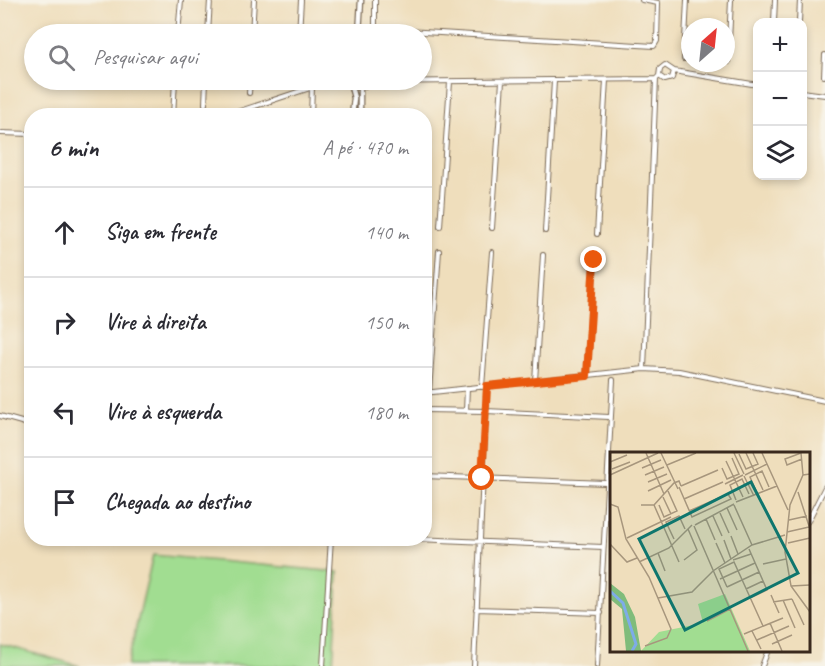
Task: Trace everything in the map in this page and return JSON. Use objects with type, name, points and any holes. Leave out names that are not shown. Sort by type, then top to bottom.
[{"type":"street","points":[[179,24],[181,0]]},
{"type":"street","points":[[209,24],[210,0]]},
{"type":"street","points":[[253,24],[254,0]]},
{"type":"street","points":[[300,24],[301,0]]},
{"type":"street","points":[[360,24],[361,0]]},
{"type":"street","points":[[375,0],[375,24]]},
{"type":"street","points":[[432,32],[654,46],[657,41],[658,3],[642,0]]},
{"type":"street","points":[[686,18],[687,0]]},
{"type":"street","points":[[730,18],[731,0]]},
{"type":"street","points":[[774,18],[775,0]]},
{"type":"street","points":[[799,18],[800,0]]},
{"type":"street","points":[[824,76],[825,55]]},
{"type":"street","points":[[644,369],[660,69],[665,64],[674,71],[753,84]]},
{"type":"street","points":[[432,82],[606,80],[658,77],[665,80],[672,78],[674,71]]},
{"type":"street","points":[[597,234],[606,80]]},
{"type":"street","points":[[492,228],[502,81]]},
{"type":"street","points":[[545,231],[554,81]]},
{"type":"street","points":[[440,225],[450,82]]},
{"type":"street","points":[[174,108],[175,90]]},
{"type":"street","points":[[205,104],[206,90]]},
{"type":"street","points":[[249,108],[303,90]]},
{"type":"street","points":[[312,90],[312,108]]},
{"type":"street","points":[[352,90],[353,108]]},
{"type":"street","points":[[360,90],[360,108]]},
{"type":"street","points":[[807,93],[825,95]]},
{"type":"street","points":[[0,133],[24,134]]},
{"type":"street","points":[[432,334],[439,251]]},
{"type":"street","points":[[482,387],[492,252]]},
{"type":"street","points":[[535,381],[543,255]]},
{"type":"street","points":[[587,376],[594,260]]},
{"type":"street","points":[[432,392],[644,369],[679,371],[825,401]]},
{"type":"street","points":[[597,666],[609,417],[613,380]]},
{"type":"street","points":[[474,666],[487,386]]},
{"type":"street","points":[[466,388],[466,411]]},
{"type":"street","points":[[432,410],[609,417]]},
{"type":"street","points":[[0,416],[24,423]]},
{"type":"street","points":[[432,476],[606,483]]},
{"type":"street","points":[[810,517],[825,487]]},
{"type":"street","points":[[432,540],[603,548]]},
{"type":"street","points":[[323,666],[330,546]]},
{"type":"street","points":[[476,609],[601,613]]},
{"type":"street","points":[[762,666],[768,651]]},
{"type":"green space","points":[[153,555],[338,572],[333,666],[127,666]]},
{"type":"green space","points":[[0,644],[80,666],[0,666]]},
{"type":"route","points":[[482,478],[487,386],[587,376],[594,260]]}]
